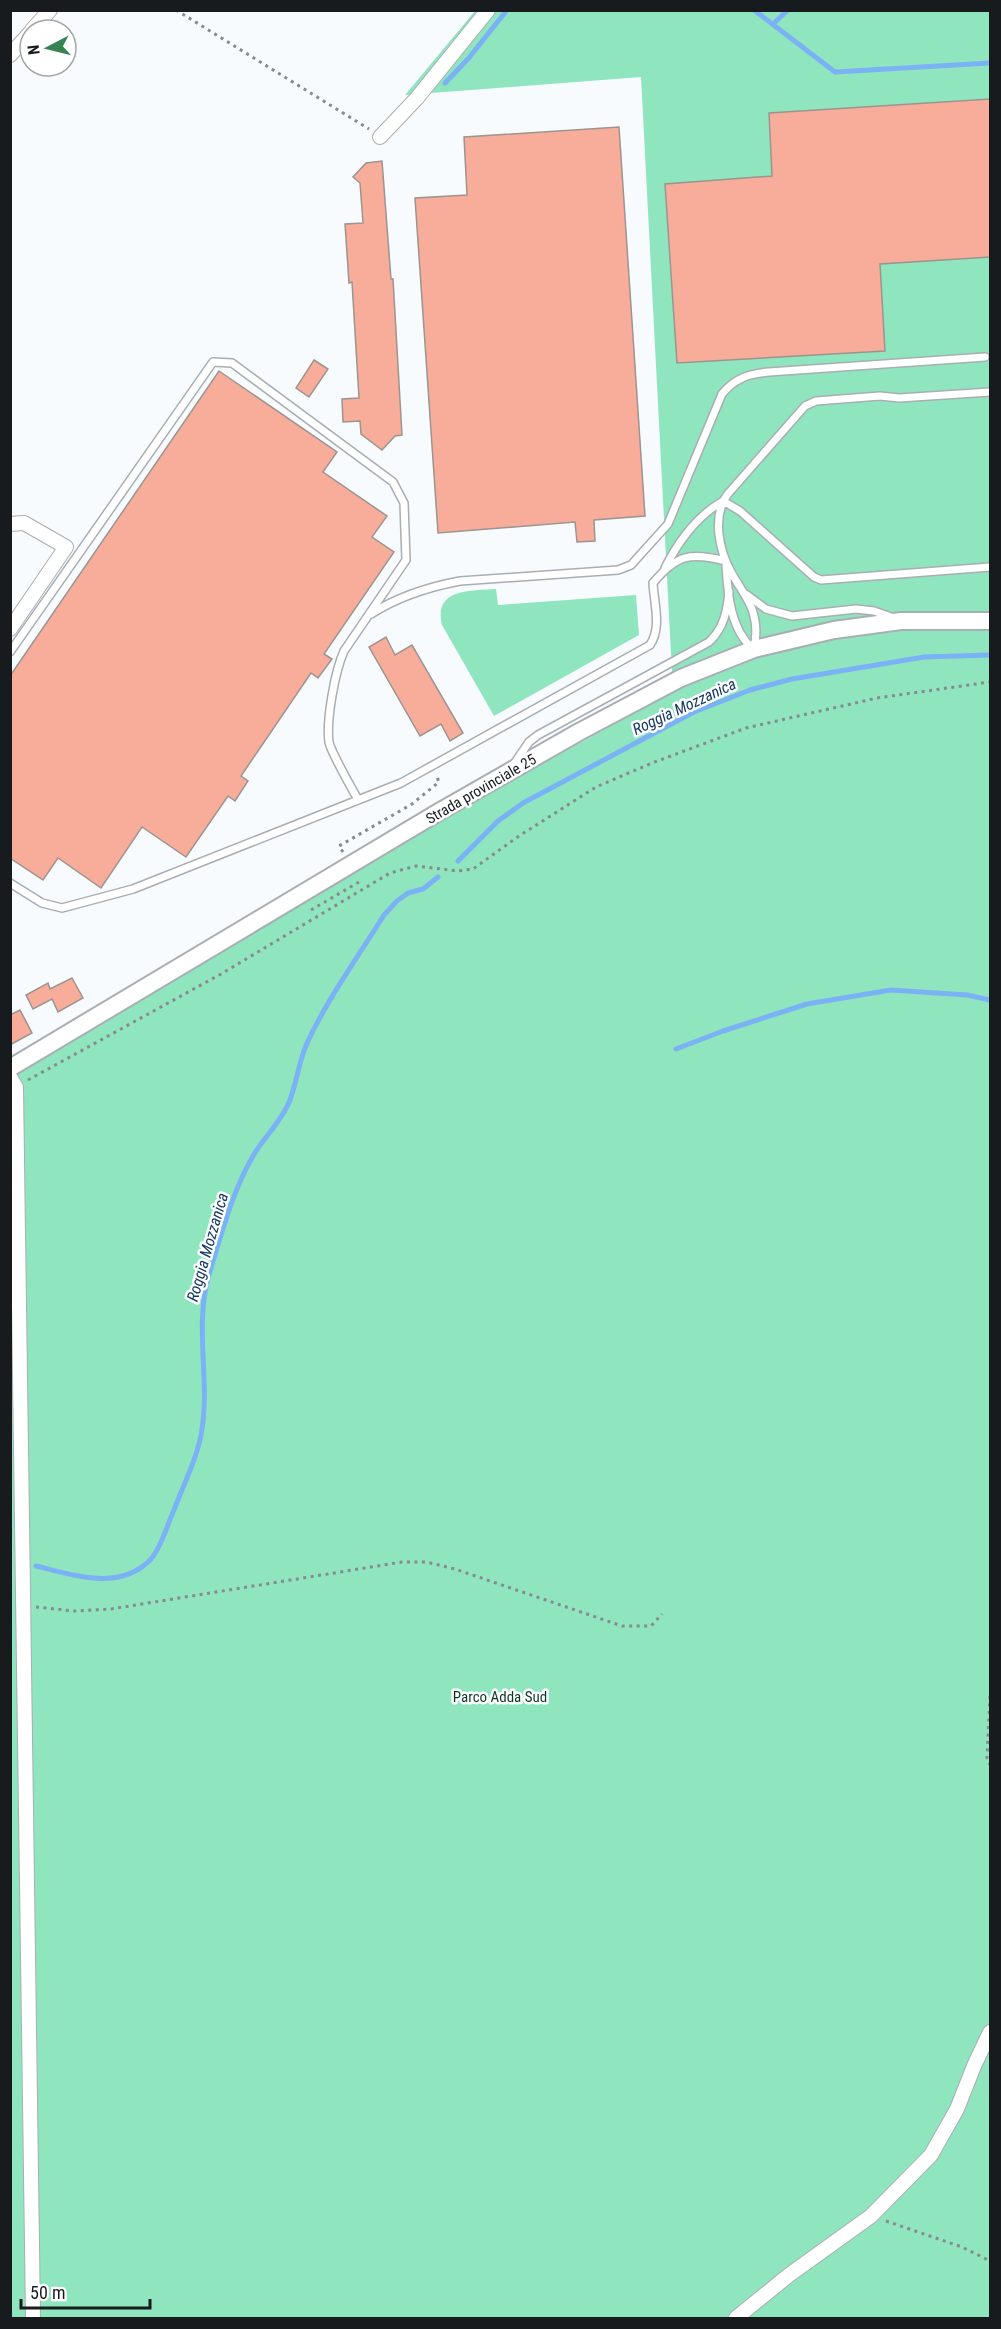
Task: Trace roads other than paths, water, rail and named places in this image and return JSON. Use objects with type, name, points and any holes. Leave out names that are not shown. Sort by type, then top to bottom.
[{"type":"street","points":[[380,137],[417,98],[488,10]]},
{"type":"street","points":[[10,524],[24,523],[66,547],[10,630]]},
{"type":"street","name":"Strada provinciale 25","points":[[10,1068],[350,864],[654,690],[709,665],[754,649],[834,630],[902,621],[990,621]]},
{"type":"street","points":[[13,1082],[33,2319]]},
{"type":"street","points":[[736,2319],[789,2275],[871,2216],[930,2155],[957,2109],[990,2032]]},
{"type":"lane","points":[[367,617],[403,597],[441,584],[618,570],[631,565],[668,524],[722,394],[729,386],[745,376],[769,372],[985,357]]},
{"type":"lane","points":[[10,652],[213,362],[232,363],[393,482],[404,503],[406,560],[344,651],[336,667],[329,743],[358,800]]},
{"type":"lane","points":[[10,883],[42,903],[62,908],[133,890],[400,783],[650,645],[656,636],[657,621],[654,583],[665,569],[675,548],[708,509],[723,501],[808,403],[880,396],[899,398],[990,392]]},
{"type":"lane","points":[[723,501],[718,523],[726,561],[731,608],[738,630],[754,649]]},
{"type":"lane","points":[[723,501],[740,511],[814,577],[821,580],[990,567]]},
{"type":"lane","points":[[665,569],[689,555],[703,555],[726,561],[751,605],[755,623],[754,649]]},
{"type":"lane","points":[[507,774],[521,752],[538,735],[709,642],[725,618],[729,592]]},
{"type":"lane","points":[[744,593],[777,614],[804,615],[856,609],[885,614],[902,621]]},
{"type":"waterway","points":[[445,83],[468,59],[507,10]]},
{"type":"waterway","points":[[754,10],[835,72],[990,63]]},
{"type":"waterway","points":[[773,24],[788,10]]},
{"type":"waterway","name":"Roggia Mozzanica","points":[[458,861],[498,821],[523,803],[694,712],[750,690],[792,679],[924,657],[990,655]]},
{"type":"waterway","name":"Roggia Mozzanica","points":[[36,1566],[81,1576],[111,1578],[139,1569],[151,1559],[158,1548],[190,1470],[200,1439],[204,1410],[202,1333],[205,1294],[239,1184],[253,1156],[287,1108],[304,1050],[315,1026],[384,915],[408,893],[423,889],[438,877]]},
{"type":"waterway","points":[[676,1049],[807,1004],[891,990],[967,995],[990,1000]]},
{"type":"park label","name":"Parco Adda Sud","points":[[500,1697]]}]
